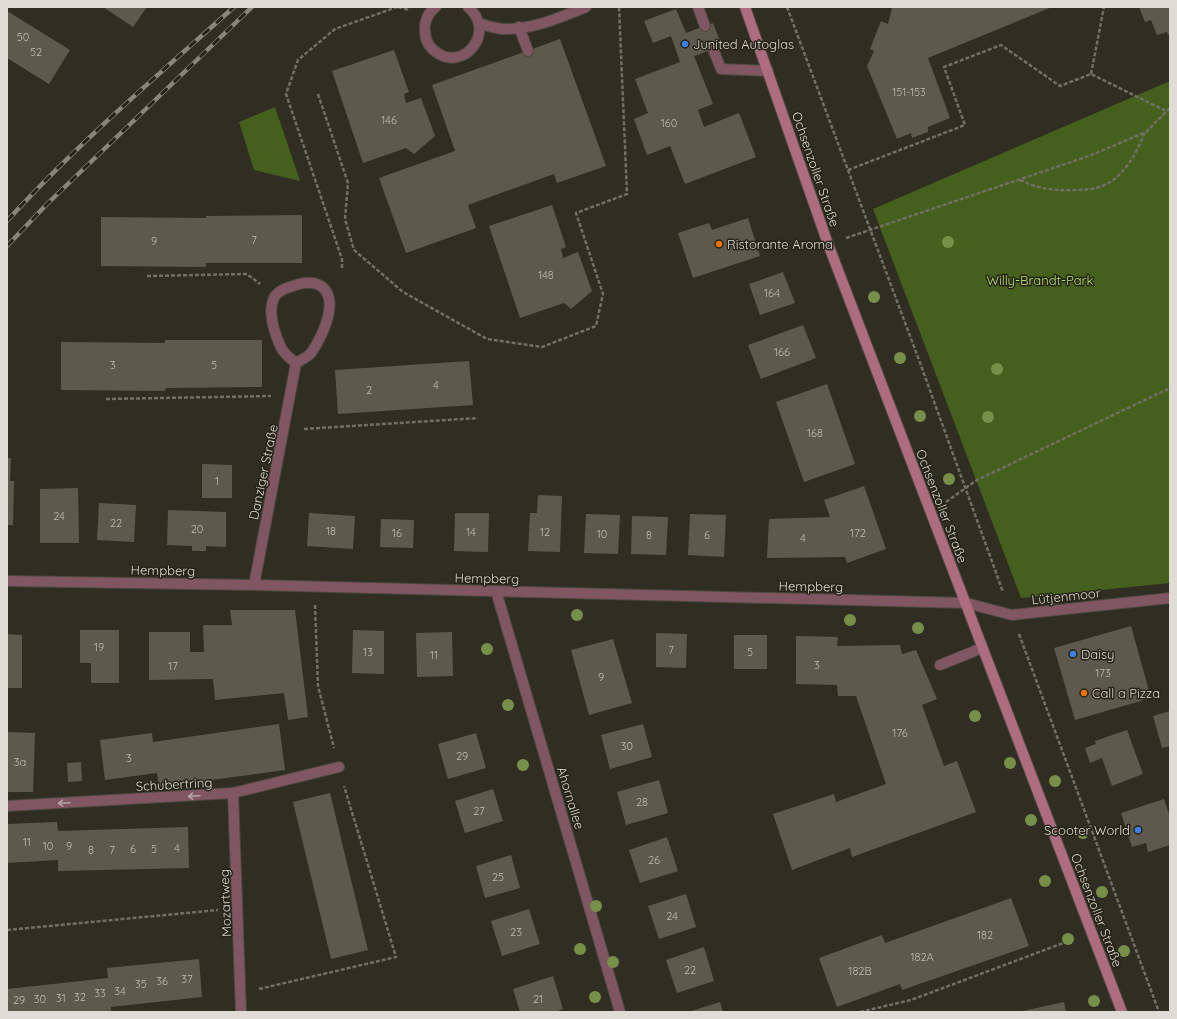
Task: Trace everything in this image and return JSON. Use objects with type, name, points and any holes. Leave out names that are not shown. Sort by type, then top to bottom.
[{"type":"main road","name":"Ochsenzoller Straße","points":[[745,7],[828,244],[1122,1012]]},
{"type":"street","points":[[436,7],[428,16],[425,24],[427,42],[439,55],[457,57],[473,49],[480,33],[476,15],[468,7]]},
{"type":"street","points":[[479,24],[504,29],[520,27],[544,23],[586,7]]},
{"type":"street","points":[[698,7],[705,26]]},
{"type":"street","points":[[520,27],[528,50]]},
{"type":"street","points":[[713,49],[721,70],[768,71]]},
{"type":"street","points":[[310,282],[322,285],[328,294],[330,306],[327,321],[310,354],[296,364],[284,354],[276,336],[272,321],[271,307],[275,296],[285,288],[310,282]]},
{"type":"street","name":"Danziger Straße","points":[[254,585],[273,481],[292,396],[296,364]]},
{"type":"street","name":"Hempberg","points":[[7,581],[254,585],[966,603]]},
{"type":"street","name":"Ahornallee","points":[[496,591],[620,1012]]},
{"type":"street","name":"Lütjenmoor","points":[[966,603],[1012,615],[1170,598]]},
{"type":"street","points":[[940,665],[982,648]]},
{"type":"street","name":"Schubertring","points":[[7,806],[233,793],[339,767]]},
{"type":"street","name":"Mozartweg","points":[[233,793],[241,1012]]},
{"type":"path","points":[[342,268],[342,259],[286,94],[298,60],[335,29],[397,7]]},
{"type":"path","points":[[318,94],[348,183],[345,219],[354,250],[403,292],[487,339],[542,347],[596,326],[603,294],[576,213],[627,194],[619,7]]},
{"type":"path","points":[[787,7],[1159,1012]]},
{"type":"path","points":[[1091,74],[1104,7]]},
{"type":"path","points":[[848,170],[965,125],[944,67],[1001,45],[1060,86],[1091,74],[1166,111]]},
{"type":"path","points":[[1020,180],[1032,186],[1056,191],[1099,187],[1115,178],[1128,165],[1137,152],[1146,132],[1170,108]]},
{"type":"path","points":[[828,244],[1089,156],[1146,132]]},
{"type":"path","points":[[147,276],[247,274],[275,296]]},
{"type":"path","points":[[964,487],[1170,388]]},
{"type":"path","points":[[106,400],[292,396]]},
{"type":"path","points":[[285,430],[478,418]]},
{"type":"path","points":[[241,994],[396,957],[339,767],[318,686],[315,587]]},
{"type":"path","points":[[7,930],[238,908]]},
{"type":"path","points":[[860,1012],[911,1000],[1091,932]]},
{"type":"green space","name":"Willy-Brandt-Park","points":[[1170,81],[1170,583],[1021,598],[873,209]]},
{"type":"green space","points":[[275,107],[300,181],[254,170],[239,122]]},
{"type":"building","points":[[103,7],[147,7],[133,27]]},
{"type":"building","points":[[1052,7],[928,58],[950,118],[928,127],[928,132],[912,138],[911,133],[897,139],[867,66],[874,51],[870,49],[881,21],[888,24],[892,8]]},
{"type":"building","points":[[1139,7],[1170,7],[1170,33],[1168,35],[1167,32],[1157,35],[1151,20],[1145,22]]},
{"type":"building","points":[[676,9],[686,33],[713,23],[722,46],[694,56],[713,104],[698,110],[704,127],[739,113],[756,157],[685,184],[670,146],[647,155],[634,119],[648,113],[635,79],[680,62],[671,36],[653,43],[644,21]]},
{"type":"building","points":[[7,11],[70,50],[49,84],[7,58]]},
{"type":"building","points":[[560,39],[606,166],[557,183],[554,174],[468,205],[476,228],[406,253],[379,178],[455,151],[432,85]]},
{"type":"building","points":[[394,50],[409,92],[404,94],[406,103],[421,98],[435,136],[414,154],[406,148],[363,163],[332,71]]},
{"type":"building","points":[[552,205],[566,247],[561,249],[563,258],[578,252],[592,291],[571,309],[564,303],[520,318],[489,226]]},
{"type":"building","points":[[302,215],[302,263],[206,263],[206,267],[101,266],[101,217],[206,218],[206,216]]},
{"type":"building","name":"Ristorante Aroma","points":[[748,218],[760,256],[693,278],[678,233],[709,223],[712,230]]},
{"type":"building","points":[[783,272],[795,303],[760,315],[749,284]]},
{"type":"building","points":[[803,325],[816,358],[761,379],[748,345]]},
{"type":"building","points":[[165,340],[262,340],[262,387],[166,388],[165,391],[61,390],[61,342],[165,343]]},
{"type":"building","points":[[469,361],[473,405],[338,414],[335,370]]},
{"type":"building","points":[[827,384],[855,464],[804,482],[776,402]]},
{"type":"building","points":[[7,458],[11,458],[10,481],[14,481],[13,525],[7,525]]},
{"type":"building","points":[[202,464],[232,465],[232,498],[202,498]]},
{"type":"building","points":[[864,486],[886,549],[847,563],[845,557],[767,558],[769,519],[830,517],[824,500]]},
{"type":"building","points":[[78,488],[79,543],[40,543],[40,489]]},
{"type":"building","points":[[538,495],[562,496],[560,552],[528,551],[530,513],[537,513]]},
{"type":"building","points":[[99,503],[136,505],[134,542],[97,540]]},
{"type":"building","points":[[168,510],[226,512],[226,547],[206,546],[206,551],[192,551],[192,546],[167,545]]},
{"type":"building","points":[[309,513],[355,516],[353,549],[307,546]]},
{"type":"building","points":[[455,513],[489,513],[488,552],[454,551]]},
{"type":"building","points":[[586,514],[620,515],[618,554],[584,553]]},
{"type":"building","points":[[690,514],[726,515],[724,557],[688,555]]},
{"type":"building","points":[[632,516],[668,517],[666,555],[631,554]]},
{"type":"building","points":[[381,519],[414,520],[413,548],[380,547]]},
{"type":"building","points":[[230,610],[295,610],[308,717],[288,720],[284,693],[215,700],[213,679],[149,680],[149,632],[190,632],[190,652],[204,652],[203,625],[232,625]]},
{"type":"building","points":[[1131,626],[1151,698],[1075,720],[1054,648]]},
{"type":"building","points":[[80,630],[119,630],[119,683],[91,683],[91,663],[80,663]]},
{"type":"building","points":[[353,630],[384,631],[384,674],[352,673]]},
{"type":"building","points":[[452,632],[453,676],[417,677],[416,633]]},
{"type":"building","points":[[656,633],[687,634],[686,668],[656,667]]},
{"type":"building","points":[[7,634],[22,635],[22,688],[7,688]]},
{"type":"building","points":[[734,635],[767,635],[767,669],[734,669]]},
{"type":"building","points":[[796,636],[838,637],[837,646],[900,645],[902,654],[916,650],[937,699],[922,705],[944,766],[957,761],[976,812],[852,857],[850,848],[792,870],[773,814],[834,794],[836,802],[886,784],[856,696],[838,696],[837,685],[796,684]]},
{"type":"building","points":[[613,639],[632,703],[589,715],[571,650]]},
{"type":"building","points":[[1170,711],[1170,746],[1162,748],[1153,716]]},
{"type":"building","points":[[279,724],[285,770],[159,787],[157,773],[105,780],[100,740],[152,733],[153,742]]},
{"type":"building","points":[[643,724],[652,757],[610,769],[601,735]]},
{"type":"building","points":[[1127,730],[1143,774],[1112,786],[1102,758],[1090,763],[1085,748],[1096,744],[1095,741]]},
{"type":"building","points":[[7,732],[35,733],[33,792],[7,792]]},
{"type":"building","points":[[476,733],[486,768],[448,779],[438,744]]},
{"type":"building","points":[[81,762],[82,781],[68,782],[67,763]]},
{"type":"building","points":[[659,780],[668,813],[626,825],[617,792]]},
{"type":"building","points":[[493,789],[503,821],[465,833],[455,801]]},
{"type":"building","points":[[330,793],[368,950],[331,959],[293,802]]},
{"type":"building","points":[[1164,799],[1170,817],[1170,845],[1148,852],[1146,843],[1132,847],[1121,813]]},
{"type":"building","points":[[57,822],[58,831],[188,827],[189,868],[58,871],[58,860],[7,863],[7,824]]},
{"type":"building","points":[[667,837],[678,871],[640,883],[629,850]]},
{"type":"building","points":[[511,855],[520,888],[485,898],[476,866]]},
{"type":"building","points":[[686,894],[696,927],[659,939],[648,906]]},
{"type":"building","points":[[1011,898],[1029,946],[902,990],[900,984],[837,1007],[819,958],[882,935],[885,943]]},
{"type":"building","points":[[529,909],[540,944],[502,956],[491,921]]},
{"type":"building","points":[[704,947],[714,981],[677,993],[666,960]]},
{"type":"building","points":[[199,959],[202,997],[111,1007],[111,1012],[7,1012],[7,989],[108,978],[107,968]]},
{"type":"building","points":[[553,976],[563,1009],[555,1012],[520,1012],[513,989]]},
{"type":"building","points":[[720,1002],[723,1012],[688,1012]]},
{"type":"building","points":[[1064,1002],[1066,1012],[1023,1012],[1023,1011]]},
{"type":"railway","points":[[7,221],[89,138],[234,7]]},
{"type":"railway","points":[[7,246],[46,205],[252,7]]},
{"type":"place","name":"Junited Autoglas","points":[[685,44]]},
{"type":"place","name":"Ristorante Aroma","points":[[719,244]]},
{"type":"place","name":"Daisy","points":[[1073,654]]},
{"type":"place","name":"Call a Pizza","points":[[1084,693]]},
{"type":"place","name":"Scooter World","points":[[1138,830]]}]
